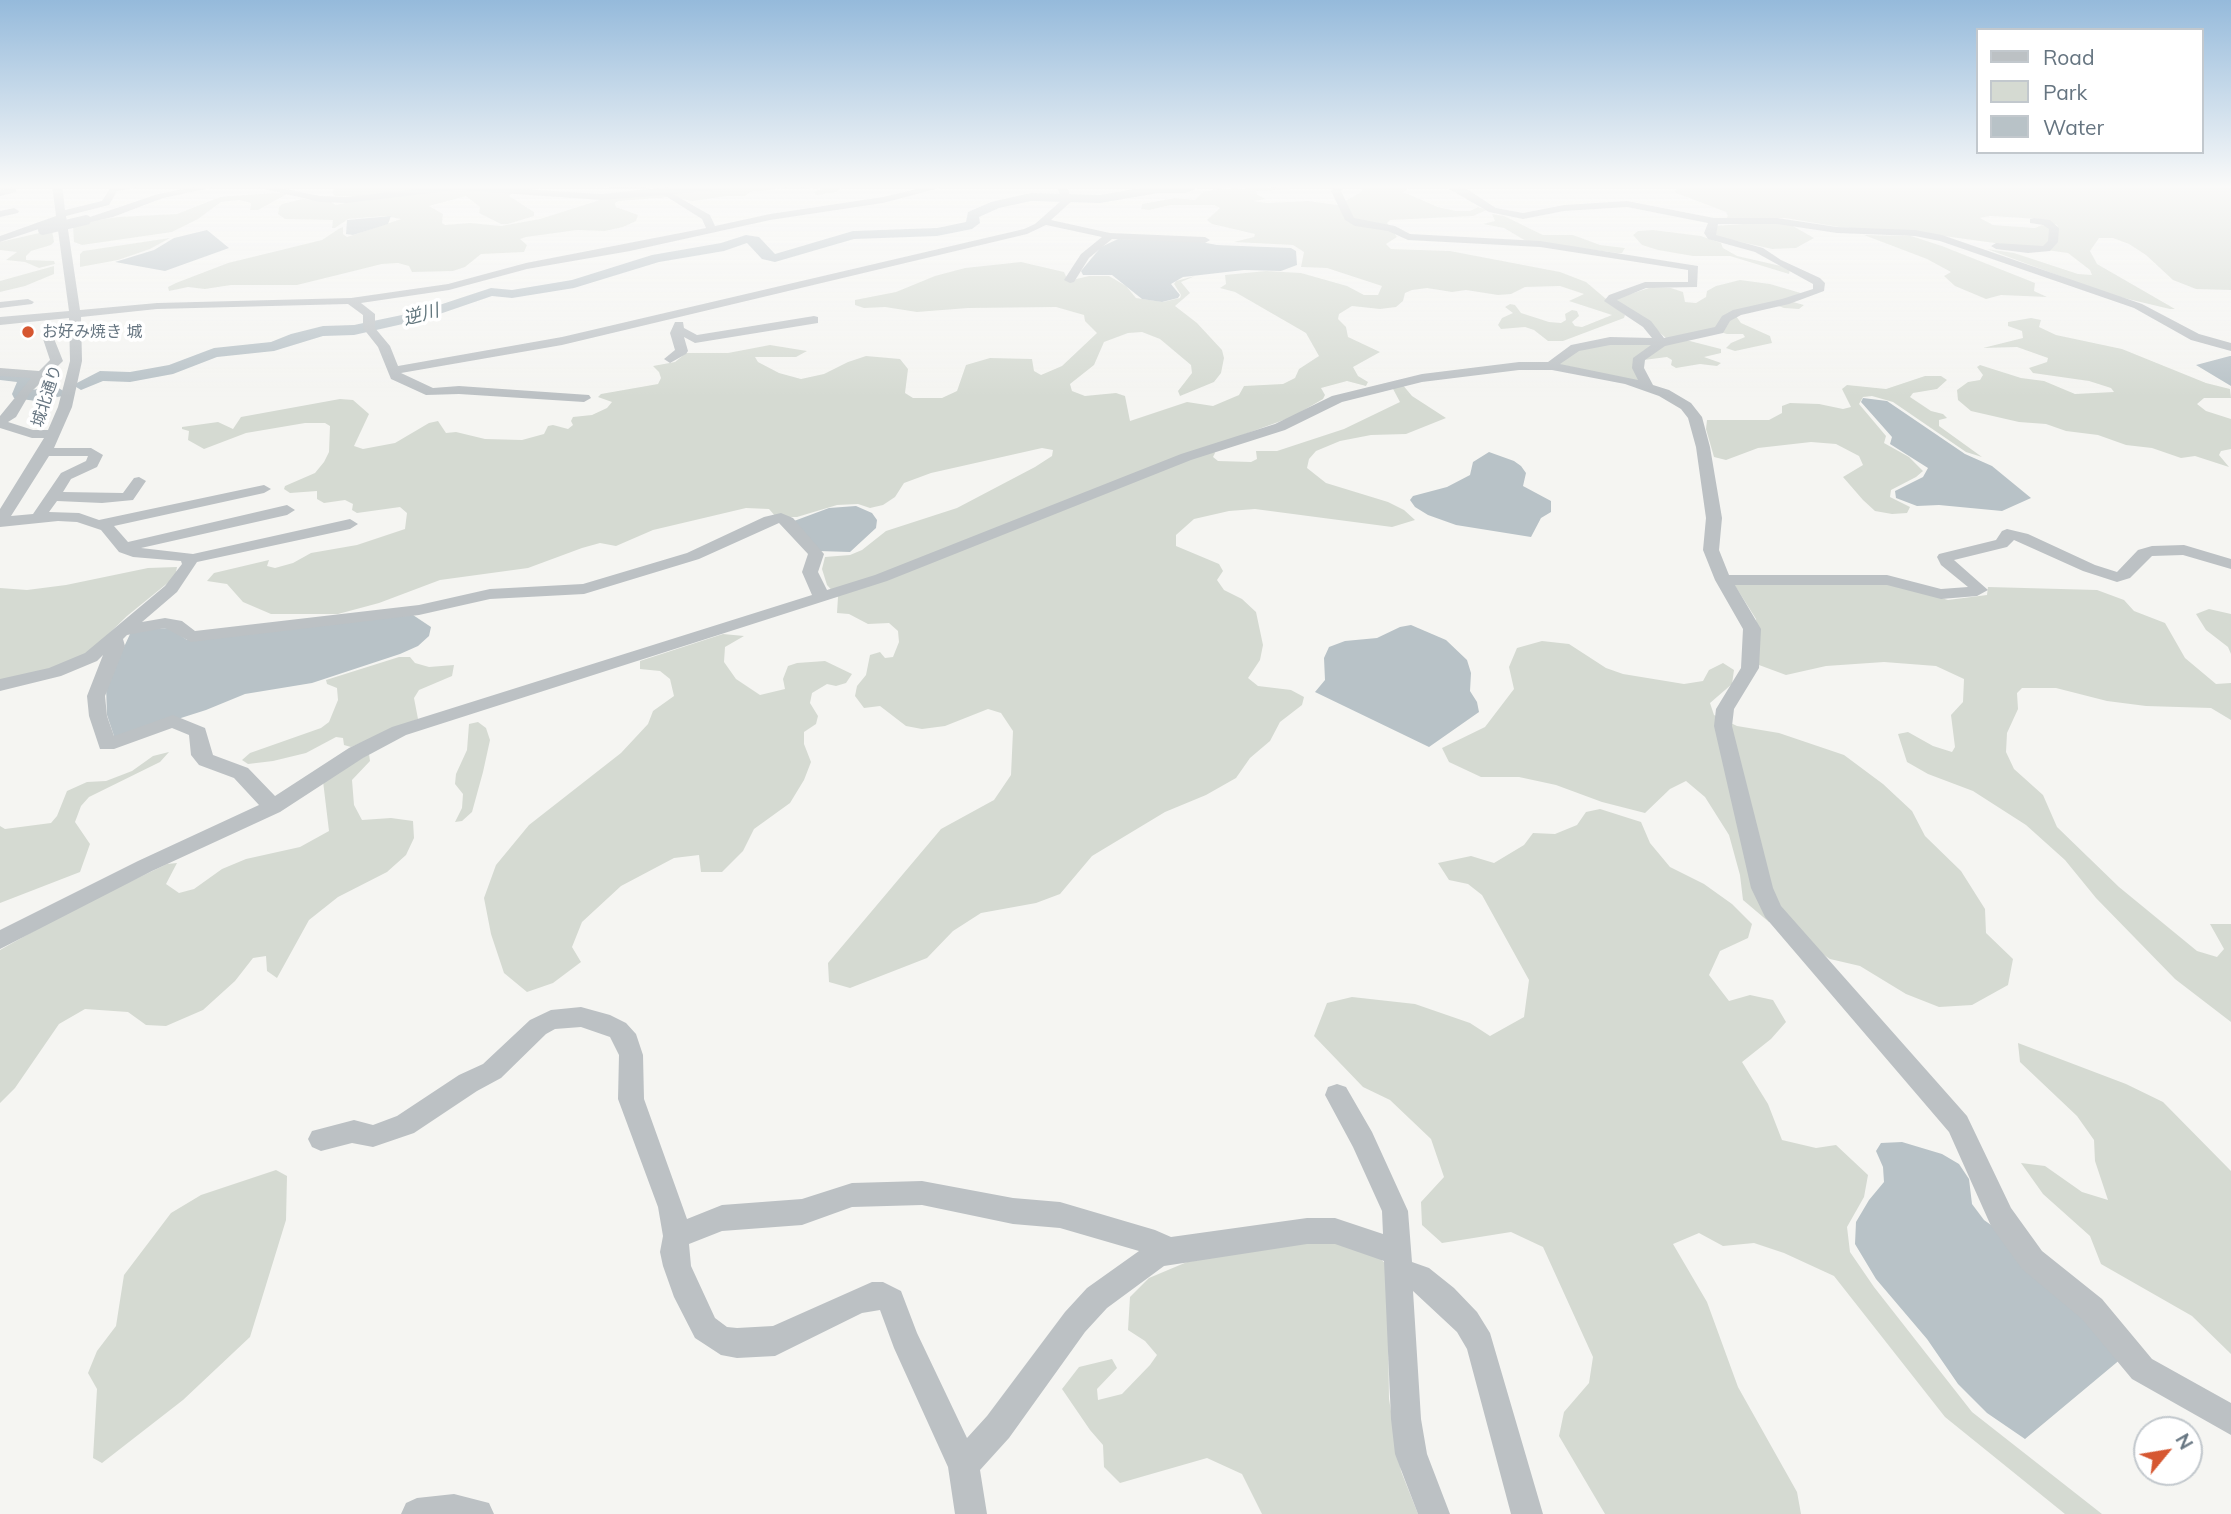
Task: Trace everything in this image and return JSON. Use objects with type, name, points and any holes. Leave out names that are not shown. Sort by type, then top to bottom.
[{"type":"street","name":"城北通り","points":[[0,521],[45,452],[65,407],[76,361],[75,314],[67,256]]},
{"type":"street","points":[[0,321],[157,306],[308,300],[351,302],[449,286],[526,266],[586,256]]},
{"type":"street","points":[[393,371],[562,341],[915,256]]},
{"type":"street","points":[[1070,280],[1085,256]]},
{"type":"street","points":[[1619,256],[1694,268],[1693,285],[1645,285],[1613,297],[1610,301],[1655,330],[1661,342]]},
{"type":"street","points":[[1552,366],[1569,350],[1600,342],[1661,342],[1713,332],[1723,327],[1726,320],[1737,312],[1794,300],[1820,288],[1819,283],[1811,276],[1767,256]]},
{"type":"street","points":[[1996,256],[2138,306],[2195,337],[2231,347]]},
{"type":"street","points":[[0,305],[26,299],[42,316]]},
{"type":"street","points":[[351,302],[369,314],[369,328],[384,345],[393,371],[401,380],[434,393],[459,390],[584,398]]},
{"type":"street","points":[[676,328],[688,317],[688,312]]},
{"type":"street","points":[[676,328],[695,339],[814,320]]},
{"type":"street","points":[[670,359],[682,351],[676,328]]},
{"type":"street","points":[[0,423],[11,414],[20,398],[57,361],[49,339]]},
{"type":"street","points":[[1647,386],[1638,368],[1639,358],[1661,342]]},
{"type":"street","points":[[0,940],[145,866],[273,807],[356,753],[399,731],[821,599],[913,566],[1186,457],[1280,428],[1337,399],[1382,386],[1444,374],[1519,366],[1552,366],[1647,386],[1685,406],[1695,417],[1703,447],[1714,518],[1711,550],[1723,580],[1752,629],[1750,668],[1723,714],[1723,726],[1762,888],[1773,911],[1958,1124],[2001,1217],[2032,1261],[2092,1309],[2143,1369],[2231,1420]]},
{"type":"street","points":[[0,372],[42,375]]},
{"type":"street","points":[[0,398],[20,398]]},
{"type":"street","points":[[0,423],[32,434],[54,433]]},
{"type":"street","points":[[38,518],[66,476],[92,464],[96,455],[91,452],[45,452]]},
{"type":"street","points":[[53,496],[102,499],[128,497],[139,481]]},
{"type":"street","points":[[100,524],[264,489]]},
{"type":"street","points":[[125,549],[145,541],[287,510]]},
{"type":"street","points":[[0,521],[79,518],[100,524],[113,532],[125,549],[141,554],[177,555],[190,559],[350,524]]},
{"type":"street","points":[[117,635],[166,623],[176,625],[191,636],[200,636],[419,610],[490,594],[584,589],[693,556],[769,520],[781,518],[788,521],[816,554],[810,572],[821,599]]},
{"type":"street","points":[[1723,580],[1887,580],[1941,594],[1977,591],[1980,590],[1978,587],[1947,562],[1945,557],[2001,544],[2006,542],[2007,534],[2023,537],[2089,568],[2117,577],[2124,575],[2144,553],[2152,551],[2184,550],[2231,564]]},
{"type":"street","points":[[0,685],[78,664],[117,635],[180,580],[187,571],[190,559]]},
{"type":"street","points":[[117,635],[116,646],[96,696],[98,716],[107,745],[173,721],[198,732],[201,755],[206,760],[241,773],[273,807]]},
{"type":"street","points":[[321,1139],[354,1131],[364,1136],[373,1136],[405,1125],[468,1083],[492,1072],[538,1027],[551,1020],[581,1017],[602,1022],[618,1030],[627,1041],[631,1055],[631,1099],[671,1207],[677,1236],[674,1252],[684,1287],[705,1328],[721,1340],[754,1344],[775,1341],[856,1301],[872,1296],[883,1296],[891,1301],[904,1338],[963,1465],[971,1514]]},
{"type":"street","points":[[1337,1096],[1389,1194],[1395,1212],[1406,1419],[1411,1454],[1434,1514]]},
{"type":"street","points":[[677,1236],[722,1218],[802,1212],[852,1195],[922,1193],[999,1208],[1060,1215],[1156,1243],[1169,1251]]},
{"type":"street","points":[[963,1465],[999,1427],[1055,1347],[1097,1298],[1155,1255],[1169,1251],[1335,1231],[1398,1262],[1444,1298],[1467,1322],[1480,1343],[1527,1514]]},
{"type":"street","points":[[417,1514],[454,1510],[478,1514]]},
{"type":"green space","points":[[12,256],[26,256],[26,260],[54,261],[55,264],[39,268],[25,262],[6,260]]},
{"type":"green space","points":[[80,256],[131,256],[118,260],[80,267]]},
{"type":"green space","points":[[258,256],[479,256],[465,267],[453,271],[412,272],[409,266],[398,263],[382,264],[297,285],[231,285],[205,289],[188,287],[169,291],[168,287],[176,283],[228,263]]},
{"type":"green space","points":[[1303,256],[1474,256],[1560,272],[1586,282],[1625,315],[1624,318],[1563,341],[1548,341],[1534,330],[1525,327],[1501,329],[1498,325],[1502,318],[1513,313],[1505,307],[1510,304],[1515,305],[1521,313],[1549,322],[1561,323],[1566,320],[1565,314],[1572,310],[1577,311],[1579,316],[1572,322],[1575,326],[1582,327],[1612,315],[1569,301],[1584,294],[1560,286],[1525,287],[1511,294],[1498,295],[1427,288],[1405,293],[1403,301],[1396,307],[1380,309],[1352,306],[1339,314],[1338,319],[1346,327],[1348,337],[1380,352],[1353,367],[1358,376],[1368,382],[1366,386],[1347,381],[1321,388],[1325,395],[1323,399],[1292,417],[1212,446],[1215,453],[1213,457],[1218,461],[1251,462],[1257,459],[1256,451],[1277,451],[1344,429],[1400,402],[1392,387],[1402,384],[1412,396],[1446,418],[1406,434],[1371,435],[1340,441],[1316,451],[1309,459],[1307,468],[1326,483],[1388,502],[1404,510],[1415,520],[1392,527],[1255,509],[1229,511],[1194,519],[1176,535],[1176,546],[1219,564],[1223,571],[1217,580],[1224,590],[1242,599],[1256,612],[1263,645],[1260,660],[1248,678],[1258,686],[1291,690],[1304,697],[1302,705],[1280,722],[1270,741],[1250,758],[1236,778],[1206,795],[1165,812],[1092,856],[1060,894],[1036,903],[981,913],[953,931],[927,958],[850,988],[829,982],[828,963],[941,829],[994,800],[1011,775],[1013,731],[1001,713],[988,709],[945,726],[922,729],[906,726],[880,706],[864,708],[855,696],[857,686],[866,675],[870,655],[880,652],[885,658],[893,657],[899,642],[898,631],[889,623],[868,624],[849,614],[837,613],[838,597],[827,585],[822,569],[825,557],[850,555],[862,550],[886,531],[957,508],[1035,467],[1052,456],[1053,450],[1042,448],[931,473],[904,483],[895,497],[883,505],[870,508],[858,504],[837,505],[797,517],[776,517],[769,509],[746,508],[653,530],[616,546],[600,543],[528,568],[440,580],[379,603],[338,614],[271,614],[243,602],[227,584],[207,581],[214,573],[269,560],[267,566],[275,568],[293,563],[311,553],[357,545],[405,529],[407,513],[400,507],[357,513],[352,510],[353,504],[345,500],[324,503],[317,499],[317,491],[290,493],[284,489],[285,486],[315,473],[324,462],[329,452],[330,426],[325,423],[305,423],[246,433],[204,449],[188,440],[189,431],[182,427],[218,422],[233,429],[241,417],[340,399],[353,400],[369,414],[354,446],[363,449],[395,443],[429,423],[438,421],[446,433],[456,432],[485,439],[522,440],[544,434],[548,426],[568,429],[573,425],[573,417],[592,415],[607,408],[612,402],[598,397],[601,394],[658,384],[661,378],[653,366],[675,362],[686,353],[728,353],[770,345],[807,351],[796,357],[755,357],[758,362],[779,373],[801,379],[824,374],[866,356],[900,359],[908,369],[905,393],[913,398],[942,398],[957,391],[966,365],[990,358],[1032,359],[1034,371],[1041,375],[1062,366],[1097,333],[1085,321],[1084,315],[1056,307],[968,308],[917,312],[885,307],[864,308],[855,305],[855,300],[896,292],[935,276],[965,268],[1021,262],[1064,272],[1068,281],[1089,276],[1109,276],[1126,286],[1136,298],[1163,302],[1180,298],[1181,295],[1174,284],[1176,281],[1195,276],[1181,282],[1190,293],[1175,306],[1197,323],[1222,350],[1224,358],[1221,373],[1214,382],[1180,396],[1178,391],[1192,373],[1191,365],[1160,339],[1142,332],[1128,333],[1104,342],[1094,365],[1070,384],[1072,391],[1085,396],[1116,393],[1125,396],[1130,421],[1187,402],[1213,406],[1239,395],[1244,386],[1283,384],[1295,378],[1299,369],[1319,356],[1306,333],[1235,292],[1220,288],[1226,284],[1225,275],[1266,271],[1301,273],[1347,286],[1364,295],[1378,295],[1382,286],[1327,268],[1301,267]]},
{"type":"green space","points":[[1693,256],[1736,256],[1790,270],[1789,274],[1730,256]]},
{"type":"green space","points":[[1918,256],[1966,256],[2035,283],[2034,291],[2047,297],[2001,295],[1986,299],[1955,286],[1944,276],[1951,272]]},
{"type":"green space","points":[[2005,256],[2022,256],[2078,274],[2092,275],[2090,270],[2071,256],[2093,256],[2097,264],[2175,309],[2111,295]]},
{"type":"green space","points":[[2147,256],[2231,256],[2231,290],[2196,289],[2173,280]]},
{"type":"green space","points":[[54,266],[54,274],[25,286],[0,292],[0,281]]},
{"type":"green space","points":[[1740,280],[1770,284],[1804,294],[1793,302],[1804,305],[1799,309],[1770,303],[1736,316],[1741,323],[1770,336],[1772,343],[1735,351],[1726,348],[1745,337],[1743,334],[1727,334],[1713,330],[1686,340],[1721,349],[1721,353],[1704,357],[1721,363],[1717,366],[1700,364],[1676,368],[1667,357],[1636,361],[1641,380],[1558,364],[1575,351],[1600,344],[1666,338],[1645,320],[1616,303],[1618,298],[1652,287],[1671,288],[1683,292],[1685,302],[1696,303],[1716,286]]},
{"type":"green space","points":[[2031,318],[2041,320],[2039,327],[2056,335],[2122,349],[2206,383],[2230,389],[2231,398],[2204,398],[2197,404],[2206,411],[2231,419],[2231,449],[2221,451],[2219,455],[2229,467],[2195,456],[2181,458],[2152,448],[2126,445],[2098,435],[1971,411],[1958,400],[1957,390],[1968,382],[1980,380],[1983,375],[1977,367],[1980,365],[2021,378],[2044,381],[2075,394],[2114,392],[2111,388],[2089,381],[2033,373],[2029,368],[2047,362],[2048,358],[2017,347],[1983,348],[2023,338],[2022,331],[2008,326],[2008,322]]},
{"type":"green space","points":[[1925,376],[1941,376],[1947,380],[1937,389],[1913,393],[1910,397],[1931,411],[1943,414],[1947,418],[1939,420],[1939,426],[1982,457],[1966,452],[1893,402],[1872,396],[1863,397],[1859,404],[1886,436],[1884,443],[1909,457],[1923,471],[1891,490],[1890,497],[1910,507],[1907,513],[1875,511],[1863,500],[1843,477],[1863,465],[1859,456],[1836,444],[1811,442],[1758,448],[1726,460],[1714,457],[1706,429],[1707,420],[1769,420],[1782,413],[1782,406],[1790,403],[1819,404],[1843,409],[1851,407],[1842,389],[1847,385],[1886,389]]},
{"type":"green space","points":[[177,567],[175,577],[127,616],[88,654],[67,664],[0,681],[0,588],[27,590],[148,568]]},
{"type":"green space","points":[[1734,584],[1894,584],[1948,600],[1987,595],[1988,587],[2097,590],[2124,600],[2134,611],[2165,623],[2185,658],[2216,684],[2231,683],[2231,720],[2211,708],[2146,706],[2107,701],[2056,688],[2022,688],[2017,693],[2018,709],[2007,733],[2006,752],[2014,769],[2043,795],[2057,827],[2119,887],[2197,951],[2217,957],[2224,949],[2210,924],[2231,924],[2231,1022],[2175,979],[2096,898],[2065,860],[2026,825],[1973,791],[1928,774],[1907,762],[1898,734],[1908,732],[1933,746],[1952,752],[1955,747],[1951,715],[1963,702],[1964,679],[1936,666],[1884,662],[1826,666],[1786,675],[1759,665],[1756,619]]},
{"type":"green space","points":[[2209,609],[2231,614],[2231,654],[2228,647],[2206,630],[2196,614]]},
{"type":"green space","points":[[723,634],[744,636],[725,647],[724,662],[736,679],[760,695],[785,689],[783,679],[788,666],[797,663],[825,661],[852,674],[846,683],[836,686],[827,684],[812,693],[810,703],[818,716],[816,724],[804,732],[804,744],[811,762],[804,780],[790,803],[754,829],[743,851],[722,872],[701,872],[699,855],[674,858],[621,886],[582,922],[572,947],[581,962],[553,983],[527,992],[504,973],[491,934],[484,898],[496,865],[529,825],[621,753],[648,724],[653,711],[674,696],[670,679],[660,671],[640,669],[640,661]]},
{"type":"green space","points":[[1542,641],[1569,644],[1606,668],[1623,674],[1684,684],[1703,681],[1709,670],[1723,663],[1734,670],[1732,684],[1710,703],[1714,715],[1737,726],[1779,733],[1844,755],[1883,784],[1912,811],[1925,836],[1961,871],[1985,909],[1986,933],[2013,959],[2008,985],[1972,1005],[1939,1007],[1906,994],[1860,966],[1830,959],[1809,945],[1792,924],[1769,922],[1743,900],[1740,875],[1729,835],[1705,797],[1686,781],[1670,789],[1645,813],[1602,802],[1556,785],[1519,777],[1481,777],[1449,762],[1442,748],[1485,727],[1514,689],[1509,667],[1517,648]]},
{"type":"green space","points":[[399,657],[410,657],[415,663],[429,667],[454,665],[452,676],[419,690],[414,698],[418,719],[351,747],[344,745],[343,738],[336,737],[306,753],[248,764],[242,760],[250,753],[321,728],[329,722],[338,700],[337,688],[327,684],[326,680]]},
{"type":"green space","points":[[478,722],[486,728],[490,740],[483,772],[472,812],[462,821],[455,822],[462,808],[463,794],[455,784],[456,774],[467,750],[469,724]]},
{"type":"green space","points":[[169,752],[160,762],[89,797],[81,806],[75,822],[90,844],[80,872],[0,903],[0,826],[5,829],[51,823],[57,816],[67,791],[87,782],[106,781],[132,771],[153,756]]},
{"type":"green space","points":[[369,754],[370,761],[352,780],[354,805],[362,820],[391,818],[413,821],[414,838],[406,855],[387,872],[338,897],[309,920],[277,978],[267,971],[266,956],[253,958],[235,981],[203,1010],[166,1026],[146,1025],[128,1012],[85,1009],[59,1024],[15,1088],[0,1103],[0,950],[73,909],[167,864],[177,863],[166,884],[179,893],[194,889],[222,869],[246,859],[300,847],[329,831],[323,781]]},
{"type":"green space","points":[[1600,809],[1641,822],[1650,843],[1670,867],[1704,884],[1732,904],[1752,924],[1748,938],[1720,951],[1709,975],[1729,1001],[1750,995],[1773,1000],[1786,1022],[1771,1039],[1742,1062],[1768,1104],[1782,1140],[1816,1148],[1836,1145],[1868,1175],[1864,1197],[1847,1227],[1850,1252],[1874,1287],[1972,1412],[2102,1514],[2065,1514],[1945,1417],[1834,1276],[1784,1253],[1754,1243],[1723,1246],[1699,1233],[1673,1244],[1707,1302],[1738,1387],[1797,1492],[1801,1514],[1605,1514],[1559,1436],[1564,1412],[1589,1383],[1593,1357],[1543,1247],[1511,1232],[1442,1243],[1422,1225],[1421,1202],[1444,1177],[1431,1139],[1390,1100],[1363,1087],[1314,1036],[1327,1003],[1352,997],[1415,1004],[1470,1023],[1490,1036],[1524,1017],[1529,980],[1482,895],[1468,884],[1449,880],[1438,863],[1471,856],[1494,863],[1524,845],[1533,833],[1555,834],[1577,825],[1586,812]]},
{"type":"green space","points":[[2018,1043],[2126,1084],[2163,1102],[2231,1171],[2231,1354],[2192,1316],[2101,1264],[2090,1236],[2043,1194],[2021,1163],[2045,1166],[2082,1192],[2108,1200],[2095,1161],[2094,1140],[2077,1116],[2020,1062]]},
{"type":"green space","points":[[276,1170],[287,1176],[286,1220],[250,1337],[183,1400],[102,1463],[93,1458],[97,1389],[88,1373],[97,1351],[116,1326],[124,1275],[171,1213],[201,1195]]},
{"type":"green space","points":[[1333,1237],[1373,1252],[1387,1265],[1389,1399],[1401,1471],[1418,1514],[1262,1514],[1242,1474],[1207,1458],[1120,1483],[1104,1467],[1103,1445],[1062,1389],[1079,1367],[1112,1359],[1117,1368],[1097,1389],[1098,1400],[1122,1394],[1150,1365],[1157,1355],[1145,1341],[1128,1330],[1130,1297],[1149,1278],[1187,1262]]},
{"type":"water","points":[[136,256],[208,256],[165,271],[115,262]]},
{"type":"water","points":[[1094,256],[1296,256],[1297,265],[1281,271],[1244,270],[1183,277],[1171,284],[1180,295],[1178,298],[1162,302],[1142,299],[1112,275],[1083,275],[1081,271]]},
{"type":"water","points":[[2230,356],[2231,386],[2196,365]]},
{"type":"water","points":[[1863,398],[1887,401],[1965,454],[1992,466],[2031,498],[2002,511],[1939,505],[1917,506],[1896,498],[1895,491],[1923,477],[1928,468],[1890,444],[1892,437],[1861,402]]},
{"type":"water","points":[[1489,452],[1521,466],[1526,473],[1523,486],[1551,501],[1551,512],[1541,518],[1531,537],[1456,525],[1428,515],[1415,507],[1410,500],[1413,496],[1447,487],[1470,475],[1473,462]]},
{"type":"water","points":[[856,506],[872,513],[877,520],[876,528],[850,552],[818,551],[794,521],[829,508]]},
{"type":"water","points":[[413,615],[431,627],[429,636],[418,646],[400,654],[312,683],[245,694],[206,710],[115,739],[107,715],[106,686],[130,634],[145,629],[170,628],[187,640]]},
{"type":"water","points":[[1411,625],[1446,640],[1467,660],[1471,673],[1470,691],[1477,702],[1479,712],[1429,747],[1315,692],[1325,680],[1324,658],[1329,647],[1345,641],[1377,638]]},
{"type":"water","points":[[1902,1142],[1942,1154],[1959,1164],[1969,1179],[1972,1204],[1984,1220],[1998,1230],[2079,1309],[2122,1358],[2025,1439],[1987,1413],[1958,1384],[1927,1339],[1876,1279],[1855,1244],[1856,1222],[1884,1182],[1883,1167],[1876,1151],[1881,1143]]},
{"type":"waterway","name":"逆川","points":[[81,385],[100,376],[130,377],[173,369],[214,353],[274,346],[296,337],[323,331],[354,330],[425,315],[491,292],[512,294],[574,284],[671,256]]},
{"type":"waterway","name":"逆川","points":[[767,256],[775,258],[783,256]]},
{"type":"waterway","name":"逆川","points":[[0,375],[27,378],[20,394],[36,396],[57,392]]},
{"type":"place","name":"お好み焼き 城","points":[[28,332]]}]
